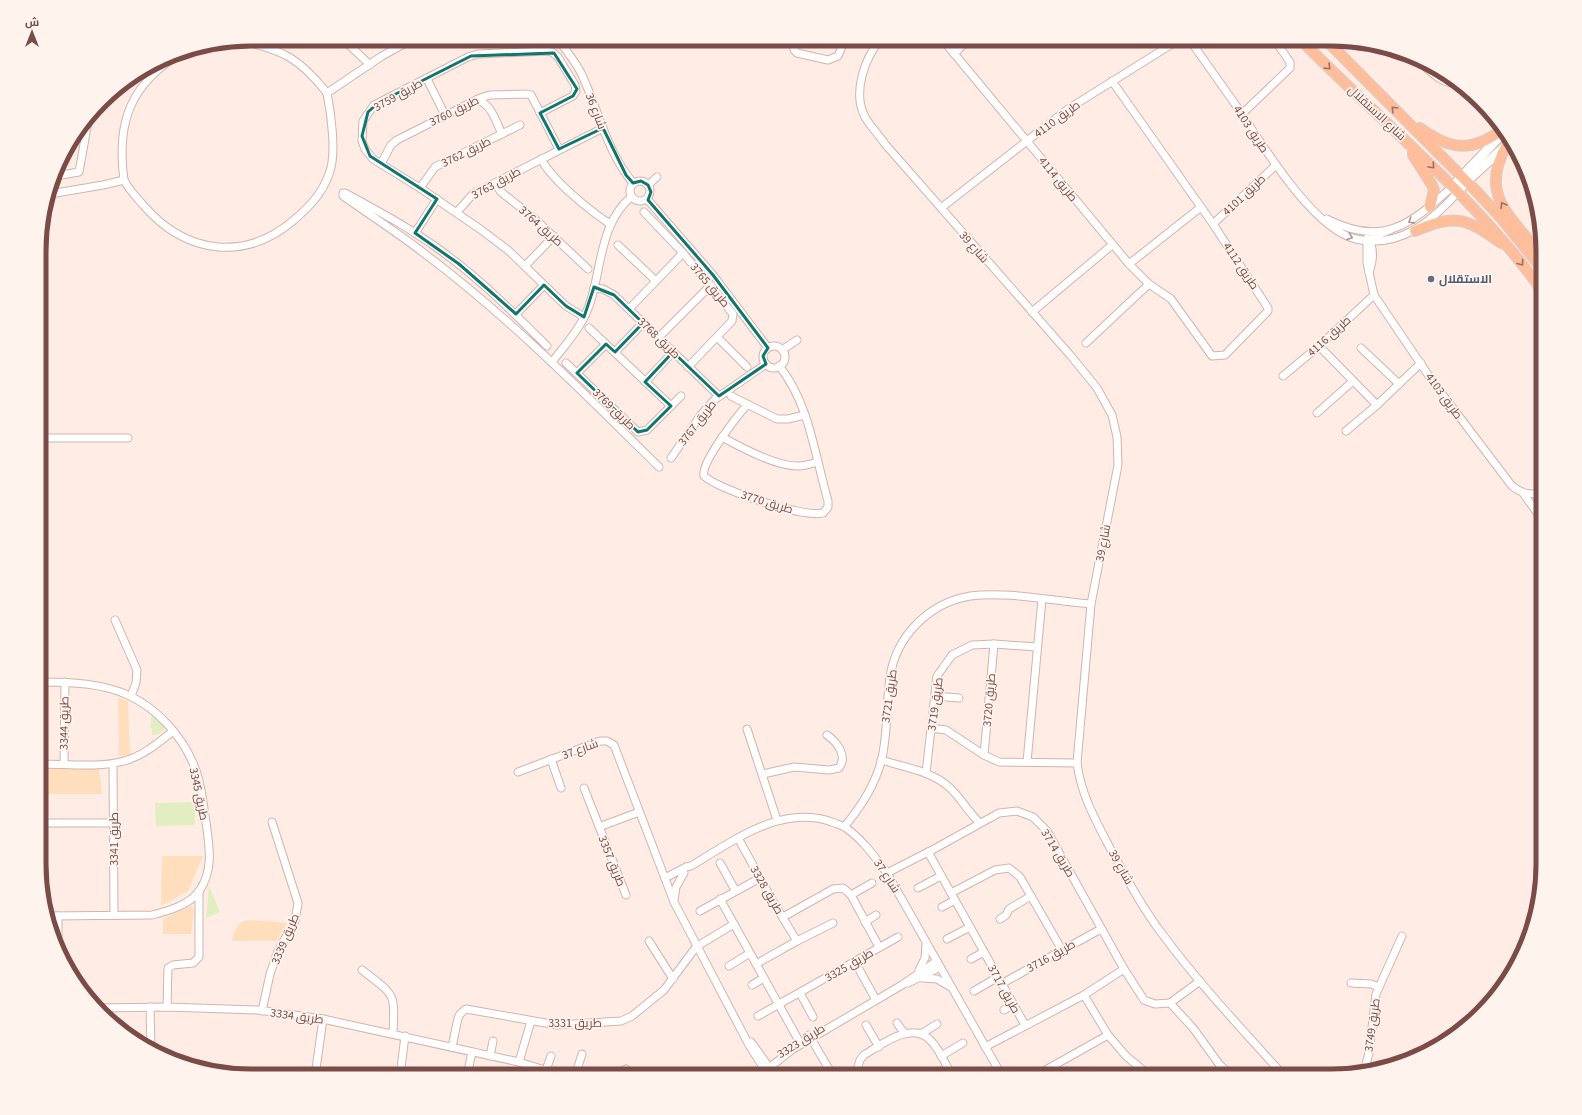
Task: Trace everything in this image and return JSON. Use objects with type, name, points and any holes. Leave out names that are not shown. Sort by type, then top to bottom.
[{"type":"main road","name":"شارع الاستقلال","points":[[1307,46],[1412,146],[1512,250]]},
{"type":"main road","name":"شارع الاستقلال","points":[[1332,46],[1501,218],[1536,261]]},
{"type":"main road","points":[[1407,123],[1441,141],[1455,145],[1470,146],[1484,143],[1500,134]]},
{"type":"main road","points":[[1455,190],[1501,135]]},
{"type":"main road","points":[[1463,179],[1507,145]]},
{"type":"main road","points":[[1412,146],[1413,155],[1434,190],[1430,207]]},
{"type":"main road","points":[[1507,146],[1497,163],[1494,183],[1496,191],[1505,209],[1536,250]]},
{"type":"main road","points":[[1415,231],[1441,220],[1465,221],[1484,230],[1512,250],[1536,283]]},
{"type":"street","points":[[163,66],[146,81],[132,103],[123,134],[121,154],[124,180],[129,189],[158,222],[182,238],[207,245],[226,247],[244,246],[265,240],[282,230],[313,204],[330,173],[332,142],[331,110],[327,93],[311,72],[290,56],[266,46]]},
{"type":"street","points":[[351,46],[370,64]]},
{"type":"street","points":[[327,93],[370,64],[401,46]]},
{"type":"street","name":"شارع 36","points":[[563,46],[579,69],[618,162],[633,184]]},
{"type":"street","points":[[794,46],[794,50],[797,53],[828,60],[834,59],[838,56],[842,46]]},
{"type":"street","name":"شارع 39","points":[[876,46],[867,60],[861,83],[860,97],[864,116],[885,144],[1097,388],[1112,415],[1117,437],[1118,465],[1091,604],[1077,763],[1079,782],[1089,808],[1130,885],[1162,935],[1200,981],[1278,1069]]},
{"type":"street","name":"طريق 4114","points":[[948,46],[1112,245],[1149,284]]},
{"type":"street","points":[[954,54],[962,46]]},
{"type":"street","name":"طريق 4110","points":[[941,208],[1068,109],[1169,46]]},
{"type":"street","name":"طريق 4103","points":[[1194,46],[1242,114],[1275,166],[1319,215],[1341,234],[1356,239],[1370,241],[1392,239],[1415,231],[1430,219],[1455,190]]},
{"type":"street","points":[[1242,114],[1290,68],[1290,62],[1279,46]]},
{"type":"street","name":"طريق 3759","points":[[540,113],[574,96],[576,91],[575,85],[558,56],[552,52],[474,55],[378,103],[366,116],[362,131],[363,145],[370,156],[380,164],[457,212],[509,251],[566,306],[584,316]]},
{"type":"street","points":[[1429,71],[1439,80],[1449,83]]},
{"type":"street","points":[[427,78],[445,115]]},
{"type":"street","name":"طريق 4112","points":[[1112,81],[1213,224],[1269,309],[1225,355],[1212,356],[1171,299],[1149,284]]},
{"type":"street","name":"طريق 3760","points":[[380,164],[394,141],[476,100],[493,95],[529,94],[560,148]]},
{"type":"street","points":[[488,106],[489,100],[493,95]]},
{"type":"street","points":[[476,100],[484,102],[488,106],[502,134]]},
{"type":"street","name":"طريق 3762","points":[[420,188],[435,167],[520,125]]},
{"type":"street","points":[[61,175],[79,172],[87,127]]},
{"type":"street","name":"طريق 3763","points":[[457,212],[470,196],[560,148],[603,128]]},
{"type":"street","points":[[541,159],[548,170],[588,209],[610,224]]},
{"type":"street","name":"طريق 4101","points":[[1213,224],[1275,166]]},
{"type":"street","points":[[648,185],[657,177]]},
{"type":"street","points":[[54,193],[124,180]]},
{"type":"street","points":[[641,181],[648,185],[651,192],[647,200],[639,202],[631,197],[630,188],[633,184],[641,181]]},
{"type":"street","name":"طريق 3764","points":[[495,183],[501,192],[527,212],[588,269]]},
{"type":"street","name":"طريق 4103","points":[[1319,215],[1339,225],[1361,232],[1390,230],[1411,221],[1455,190]]},
{"type":"street","points":[[548,346],[516,314],[476,278],[415,232],[352,196],[343,193],[343,196],[425,254],[489,306],[552,362],[659,466]]},
{"type":"street","points":[[552,362],[573,336],[584,316],[594,288],[610,224],[622,205],[631,197]]},
{"type":"street","points":[[415,232],[437,199]]},
{"type":"street","points":[[647,200],[713,275],[768,348]]},
{"type":"street","points":[[1129,264],[1201,207]]},
{"type":"street","name":"طريق 3765","points":[[644,212],[711,285],[733,315],[732,322],[688,367]]},
{"type":"street","points":[[1370,241],[1373,237],[1390,230]]},
{"type":"street","name":"طريق 4103","points":[[1361,232],[1372,245],[1373,264],[1369,272],[1374,295],[1433,382],[1512,486],[1523,493],[1536,511]]},
{"type":"street","points":[[525,266],[554,236]]},
{"type":"street","points":[[618,245],[655,280]]},
{"type":"street","points":[[1032,312],[1112,245]]},
{"type":"street","name":"طريق 3765","points":[[629,309],[655,280],[683,253]]},
{"type":"street","points":[[1086,343],[1149,284]]},
{"type":"street","points":[[516,314],[544,285]]},
{"type":"street","points":[[658,338],[711,285]]},
{"type":"street","name":"طريق 3768","points":[[594,288],[610,292],[719,396]]},
{"type":"street","name":"طريق 4116","points":[[1282,376],[1319,346],[1374,295]]},
{"type":"street","points":[[615,352],[643,323]]},
{"type":"street","points":[[589,328],[671,406]]},
{"type":"street","points":[[717,337],[747,366]]},
{"type":"street","points":[[782,350],[798,340]]},
{"type":"street","points":[[577,374],[606,344]]},
{"type":"street","points":[[774,346],[782,350],[784,359],[779,366],[773,367],[766,364],[763,356],[768,348],[774,346]]},
{"type":"street","points":[[1319,346],[1377,405]]},
{"type":"street","points":[[1361,348],[1399,384]]},
{"type":"street","points":[[645,382],[673,352]]},
{"type":"street","name":"طريق 3769","points":[[566,363],[638,432],[647,430],[681,396]]},
{"type":"street","name":"طريق 3767","points":[[670,458],[704,410],[719,396],[766,364]]},
{"type":"street","points":[[1346,431],[1377,405],[1421,364]]},
{"type":"street","name":"طريق 3770","points":[[747,405],[722,437],[704,469],[704,476],[730,490],[773,505],[815,514],[823,513],[827,510],[828,501],[805,415],[796,391],[779,366]]},
{"type":"street","points":[[1317,413],[1353,381]]},
{"type":"street","points":[[731,396],[747,405],[781,419],[805,415]]},
{"type":"street","points":[[722,437],[761,456],[793,466],[801,466],[817,462]]},
{"type":"street","points":[[46,438],[128,438]]},
{"type":"street","points":[[1523,493],[1536,493]]},
{"type":"street","name":"طريق 3721","points":[[844,827],[864,802],[882,760],[890,675],[902,642],[916,623],[942,605],[970,596],[1004,595],[1091,604]]},
{"type":"street","points":[[1027,762],[1042,599]]},
{"type":"street","points":[[115,620],[137,670],[136,682],[131,696]]},
{"type":"street","name":"طريق 3719","points":[[926,773],[937,676],[952,655],[972,645],[994,644],[1038,647]]},
{"type":"street","name":"طريق 3720","points":[[984,755],[994,644]]},
{"type":"street","name":"طريق 3345","points":[[46,682],[94,685],[131,696],[161,717],[173,731],[194,763],[204,810],[211,862],[206,878],[199,891]]},
{"type":"street","name":"طريق 3344","points":[[64,764],[65,682]]},
{"type":"street","points":[[935,696],[959,698]]},
{"type":"street","points":[[931,728],[946,730],[984,755],[999,762],[1077,763]]},
{"type":"street","points":[[748,729],[777,820]]},
{"type":"street","name":"طريق 3344","points":[[46,764],[113,764],[139,755],[173,731]]},
{"type":"street","points":[[763,774],[794,767],[830,770],[838,768],[841,760],[840,749],[836,742],[827,736]]},
{"type":"street","name":"شارع 37","points":[[518,772],[600,741],[611,742],[618,750],[639,812],[667,881]]},
{"type":"street","points":[[551,759],[561,788]]},
{"type":"street","points":[[882,760],[926,773],[949,787],[968,811],[980,823]]},
{"type":"street","name":"طريق 3341","points":[[113,764],[114,915]]},
{"type":"street","name":"طريق 3357","points":[[584,788],[626,895]]},
{"type":"street","name":"طريق 3714","points":[[887,873],[999,813],[1017,811],[1033,817],[1047,831],[1124,969],[1144,1000],[1155,1004],[1170,1003]]},
{"type":"street","name":"طريق 3357","points":[[599,828],[639,812]]},
{"type":"street","name":"شارع 37","points":[[667,881],[684,873],[692,866],[738,838],[777,820],[812,817],[844,827],[865,844],[887,873],[998,1069]]},
{"type":"street","name":"طريق 3339","points":[[262,1010],[270,974],[278,951],[295,922],[298,903],[272,822]]},
{"type":"street","points":[[46,823],[113,823]]},
{"type":"street","name":"طريق 3328","points":[[738,838],[797,941]]},
{"type":"street","name":"طريق 3717","points":[[928,852],[1024,1025]]},
{"type":"street","points":[[720,863],[735,890]]},
{"type":"street","name":"شارع 37","points":[[667,881],[686,867],[692,866]]},
{"type":"street","points":[[951,893],[995,870],[1009,868],[1020,877],[1062,950]]},
{"type":"street","points":[[674,902],[676,886],[684,873]]},
{"type":"street","points":[[918,888],[941,876]]},
{"type":"street","points":[[700,911],[735,890],[760,878]]},
{"type":"street","points":[[667,881],[674,902],[696,947],[745,1036],[752,1043],[766,1067]]},
{"type":"street","points":[[851,895],[872,884]]},
{"type":"street","points":[[783,917],[836,888],[843,888],[851,895],[879,947]]},
{"type":"street","points":[[53,916],[152,915],[178,907],[199,891]]},
{"type":"street","points":[[167,1007],[168,968],[172,965],[193,963],[199,956],[199,891]]},
{"type":"street","points":[[1000,919],[1006,915],[1009,909],[1031,896]]},
{"type":"street","points":[[720,899],[799,1041]]},
{"type":"street","points":[[942,907],[955,900]]},
{"type":"street","points":[[865,922],[876,915]]},
{"type":"street","points":[[58,916],[58,933]]},
{"type":"street","points":[[696,947],[734,924]]},
{"type":"street","points":[[756,964],[797,941],[833,924]]},
{"type":"street","points":[[947,939],[970,927]]},
{"type":"street","name":"طريق 3716","points":[[974,991],[1000,981],[1062,950],[1101,928]]},
{"type":"street","name":"طريق 3749","points":[[1366,1066],[1369,1052],[1376,994],[1402,936]]},
{"type":"street","name":"طريق 3325","points":[[758,1016],[898,937]]},
{"type":"street","points":[[649,941],[673,979]]},
{"type":"street","name":"طريق 3323","points":[[918,975],[925,958],[926,942]]},
{"type":"street","name":"طريق 3331","points":[[452,1048],[458,1018],[466,1009],[531,1021],[557,1024],[621,1021],[632,1016],[664,990],[696,947]]},
{"type":"street","name":"طريق 3717","points":[[971,959],[984,952]]},
{"type":"street","points":[[729,966],[750,953]]},
{"type":"street","points":[[855,962],[876,1000]]},
{"type":"street","name":"طريق 3323","points":[[763,1069],[811,1036],[938,964]]},
{"type":"street","points":[[985,1047],[1084,994],[1124,969]]},
{"type":"street","points":[[362,970],[389,991],[393,998],[393,1033]]},
{"type":"street","points":[[918,975],[937,979],[952,988]]},
{"type":"street","points":[[752,985],[764,978]]},
{"type":"street","points":[[1200,981],[1170,1003],[1194,1028],[1225,1069]]},
{"type":"street","points":[[1351,983],[1380,986]]},
{"type":"street","points":[[800,993],[813,1017]]},
{"type":"street","points":[[1084,994],[1108,1035],[1126,1056],[1142,1069]]},
{"type":"street","points":[[1004,1010],[1013,1004]]},
{"type":"street","points":[[150,1007],[151,1043]]},
{"type":"street","name":"طريق 3334","points":[[105,1008],[167,1007],[262,1010],[323,1019],[393,1033],[452,1048],[519,1062],[536,1069]]},
{"type":"street","points":[[316,1069],[323,1019]]},
{"type":"street","points":[[519,1062],[531,1021]]},
{"type":"street","points":[[897,1023],[904,1033]]},
{"type":"street","points":[[921,1034],[937,1024]]},
{"type":"street","points":[[866,1025],[879,1047]]},
{"type":"street","points":[[858,1069],[862,1058],[904,1033],[921,1034],[931,1040],[948,1069]]},
{"type":"street","points":[[1048,1069],[1108,1035]]},
{"type":"street","points":[[401,1069],[405,1036]]},
{"type":"street","points":[[811,1036],[829,1069]]},
{"type":"street","name":"طريق 3323","points":[[766,1067],[799,1041],[811,1036]]},
{"type":"street","points":[[490,1056],[493,1041]]},
{"type":"street","points":[[941,1056],[963,1043]]},
{"type":"street","points":[[468,1069],[472,1052]]},
{"type":"street","points":[[577,1069],[582,1054]]},
{"type":"street","points":[[545,1069],[551,1056]]},
{"type":"highlighted area","points":[[554,53],[577,89],[573,96],[540,113],[559,149],[603,128],[626,175],[633,183],[641,181],[648,185],[651,192],[648,200],[713,275],[768,348],[763,356],[766,364],[719,396],[673,352],[645,382],[671,406],[647,430],[638,432],[577,373],[606,344],[615,352],[643,323],[614,295],[594,287],[584,317],[566,306],[544,285],[516,314],[459,264],[415,233],[437,199],[370,156],[362,136],[368,112],[378,103],[471,56]]},
{"type":"green space","points":[[152,712],[165,728],[159,734],[152,735],[152,728],[150,728]]},
{"type":"green space","points":[[194,802],[195,825],[156,826],[155,803]]},
{"type":"green space","points":[[209,886],[220,912],[206,918]]},
{"type":"sand","points":[[118,698],[128,701],[130,755],[119,756]]},
{"type":"sand","points":[[99,768],[102,794],[46,794],[46,769]]},
{"type":"sand","points":[[162,856],[203,856],[188,891],[161,906]]},
{"type":"sand","points":[[191,906],[194,909],[191,934],[163,934],[163,919]]},
{"type":"sand","points":[[251,920],[287,923],[277,941],[232,941],[237,926],[243,922]]},
{"type":"place","name":"الاستقلال","points":[[1431,279]]}]
